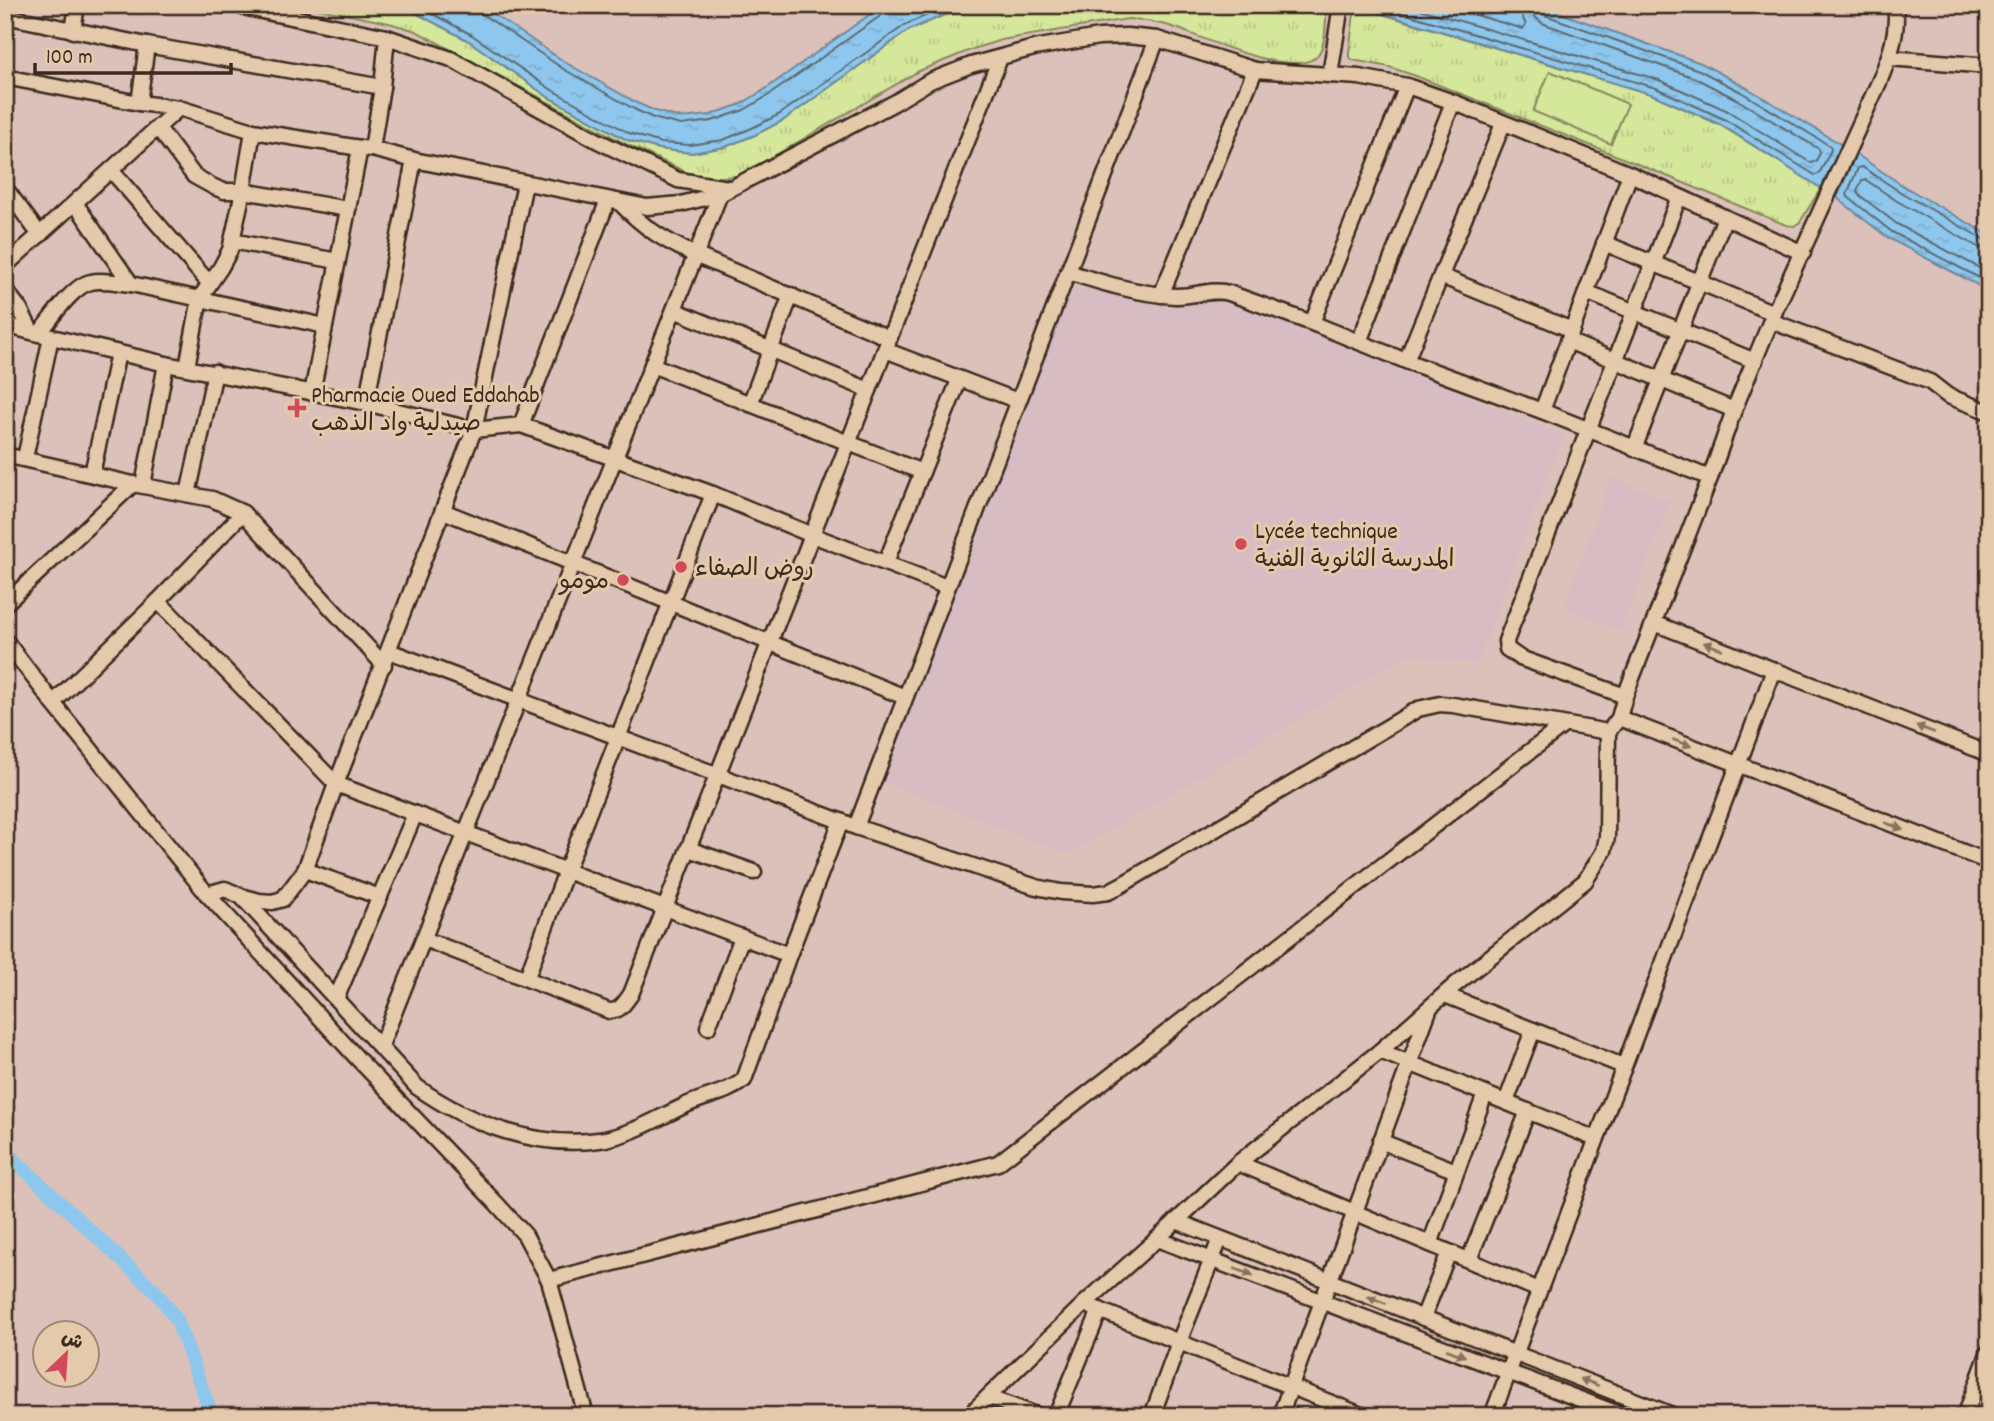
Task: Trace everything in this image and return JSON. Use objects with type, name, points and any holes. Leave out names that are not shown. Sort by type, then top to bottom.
[{"type":"street","points":[[73,31],[77,5]]},
{"type":"street","points":[[233,5],[387,37],[451,59],[598,141],[678,180],[724,191]]},
{"type":"street","points":[[1330,75],[1341,5]]},
{"type":"street","points":[[968,1416],[1084,1304],[1237,1163],[1380,1051],[1444,995],[1586,881],[1604,851],[1607,837],[1608,732],[1619,718],[1734,410],[1889,58],[1896,31],[1895,5]]},
{"type":"street","points":[[5,16],[147,45],[382,87]]},
{"type":"street","points":[[5,78],[180,108],[253,131],[366,148],[648,207],[681,204],[724,191],[894,103],[930,81],[971,65],[1034,48],[1099,37],[1127,36],[1157,39],[1255,70],[1383,80],[1407,86],[1630,174],[1803,253]]},
{"type":"street","points":[[312,393],[348,209],[382,87],[387,37]]},
{"type":"street","points":[[241,896],[417,1087],[480,1122],[537,1139],[600,1140],[728,1090],[744,1080],[789,955],[905,697],[1157,39]]},
{"type":"street","points":[[139,103],[147,45]]},
{"type":"street","points":[[424,939],[610,1011],[616,1011],[631,994],[1000,58]]},
{"type":"street","points":[[1889,58],[1989,66]]},
{"type":"street","points":[[1161,295],[1255,70]]},
{"type":"street","points":[[1312,323],[1407,86]]},
{"type":"street","points":[[1359,342],[1453,102]]},
{"type":"street","points":[[5,266],[180,108]]},
{"type":"street","points":[[1406,361],[1503,124]]},
{"type":"street","points":[[158,128],[194,176],[214,187],[224,191],[243,191],[348,209]]},
{"type":"street","points":[[187,366],[200,299],[226,258],[232,241],[253,131]]},
{"type":"street","points":[[366,403],[414,160]]},
{"type":"street","points":[[111,170],[209,283]]},
{"type":"street","points":[[1542,411],[1630,174]]},
{"type":"street","points":[[207,894],[225,889],[259,901],[272,902],[283,898],[305,870],[474,430],[525,183]]},
{"type":"street","points":[[5,188],[40,235]]},
{"type":"street","points":[[380,1048],[695,255],[724,191]]},
{"type":"street","points":[[1625,696],[1520,657],[1506,646],[1508,633],[1679,197]]},
{"type":"street","points":[[614,201],[640,224],[666,241],[791,295],[959,380],[1018,401]]},
{"type":"street","points":[[521,425],[614,201]]},
{"type":"street","points":[[75,203],[131,284]]},
{"type":"street","points":[[1634,449],[1725,217]]},
{"type":"street","points":[[232,241],[337,261]]},
{"type":"street","points":[[1604,243],[1930,382],[1948,396],[1989,412]]},
{"type":"street","points":[[1068,272],[1125,289],[1161,295],[1189,296],[1214,290],[1222,291],[1542,411],[1710,478]]},
{"type":"street","points":[[1441,276],[1570,336],[1615,361],[1734,410]]},
{"type":"street","points":[[25,458],[40,334],[84,284],[100,281],[131,284],[325,326]]},
{"type":"street","points":[[5,290],[40,334]]},
{"type":"street","points":[[1586,292],[1755,361]]},
{"type":"street","points":[[750,404],[791,295]]},
{"type":"street","points":[[674,310],[869,390]]},
{"type":"street","points":[[5,325],[166,364],[366,403],[474,430],[521,425],[713,494],[947,587]]},
{"type":"street","points":[[92,474],[118,353]]},
{"type":"street","points":[[5,604],[138,485],[166,364]]},
{"type":"street","points":[[652,365],[922,472]]},
{"type":"street","points":[[188,494],[215,372]]},
{"type":"street","points":[[886,562],[959,380]]},
{"type":"street","points":[[5,455],[212,499],[243,513],[386,658],[519,700],[848,824],[1036,887],[1079,894],[1108,892],[1418,709],[1453,705],[1608,732]]},
{"type":"street","points":[[527,978],[713,494]]},
{"type":"street","points":[[443,511],[905,697]]},
{"type":"street","points":[[53,703],[158,601],[243,513]]},
{"type":"street","points":[[158,601],[336,784],[789,955]]},
{"type":"street","points":[[1654,623],[1989,754]]},
{"type":"street","points":[[5,640],[207,894],[524,1235],[549,1280],[586,1416]]},
{"type":"street","points":[[1492,1416],[1774,670]]},
{"type":"street","points":[[1619,718],[1989,862]]},
{"type":"street","points":[[549,1280],[998,1163],[1564,725]]},
{"type":"street","points":[[337,999],[415,814]]},
{"type":"street","points":[[689,849],[754,872]]},
{"type":"street","points":[[305,870],[380,897]]},
{"type":"street","points":[[708,1027],[742,937]]},
{"type":"street","points":[[1444,995],[1623,1066]]},
{"type":"street","points":[[1280,1416],[1430,1009]]},
{"type":"street","points":[[1506,1102],[1533,1031]]},
{"type":"street","points":[[1380,1051],[1596,1139]]},
{"type":"street","points":[[1430,1244],[1485,1094]]},
{"type":"street","points":[[1469,1260],[1528,1111]]},
{"type":"street","points":[[1380,1141],[1456,1171]]},
{"type":"street","points":[[1237,1163],[1539,1290]]},
{"type":"street","points":[[1176,1221],[1675,1416]]},
{"type":"street","points":[[1152,1416],[1220,1238]]},
{"type":"street","points":[[1157,1239],[1624,1416]]},
{"type":"street","points":[[1423,1318],[1449,1252]]},
{"type":"street","points":[[1084,1304],[1364,1416]]},
{"type":"street","points":[[1056,1416],[1100,1310]]},
{"type":"street","points":[[1965,1416],[1988,1355]]},
{"type":"street","points":[[988,1397],[1039,1416]]},
{"type":"shaded area","name":"Lycée technique المدرسة الثانوية الفنية","points":[[1064,284],[1189,306],[1204,291],[1563,434],[1477,664],[1412,653],[1068,854],[865,775]]},
{"type":"shaded area","points":[[1611,477],[1670,502],[1621,631],[1564,608]]},
{"type":"green space","points":[[300,5],[401,5],[469,41],[548,97],[627,140],[659,149],[691,153],[725,147],[784,120],[909,30],[942,16],[997,5],[1327,5],[1322,48],[1309,61],[1293,63],[1250,55],[1176,28],[1134,19],[1001,40],[919,71],[740,176],[703,178],[626,144],[416,31]]},
{"type":"green space","points":[[1355,6],[1654,95],[1720,125],[1821,188],[1800,222],[1794,226],[1786,225],[1416,76],[1353,60],[1349,57],[1349,52]]},
{"type":"green space","points":[[1550,71],[1628,104],[1611,144],[1533,111]]},
{"type":"water","points":[[401,5],[480,5],[568,64],[637,103],[681,118],[710,115],[741,104],[883,5],[997,5],[942,16],[909,30],[784,120],[725,147],[691,153],[659,149],[627,140],[548,97],[469,41]]},
{"type":"water","points":[[1354,5],[1538,5],[1701,63],[1842,145],[1821,188],[1721,125],[1654,95]]},
{"type":"water","points":[[1856,154],[1905,187],[1989,235],[1989,291],[1888,238],[1837,198]]},
{"type":"waterway","points":[[5,1151],[157,1293],[177,1320],[212,1416]]},
{"type":"place","name":"Pharmacie Oued Eddahab صيدلية واد الذهب","points":[[297,408]]},
{"type":"place","name":"Lycée technique المدرسة الثانوية الفنية","points":[[1241,544]]},
{"type":"place","name":"روض الصفاء","points":[[681,567]]},
{"type":"place","name":"مومو","points":[[623,580]]}]
